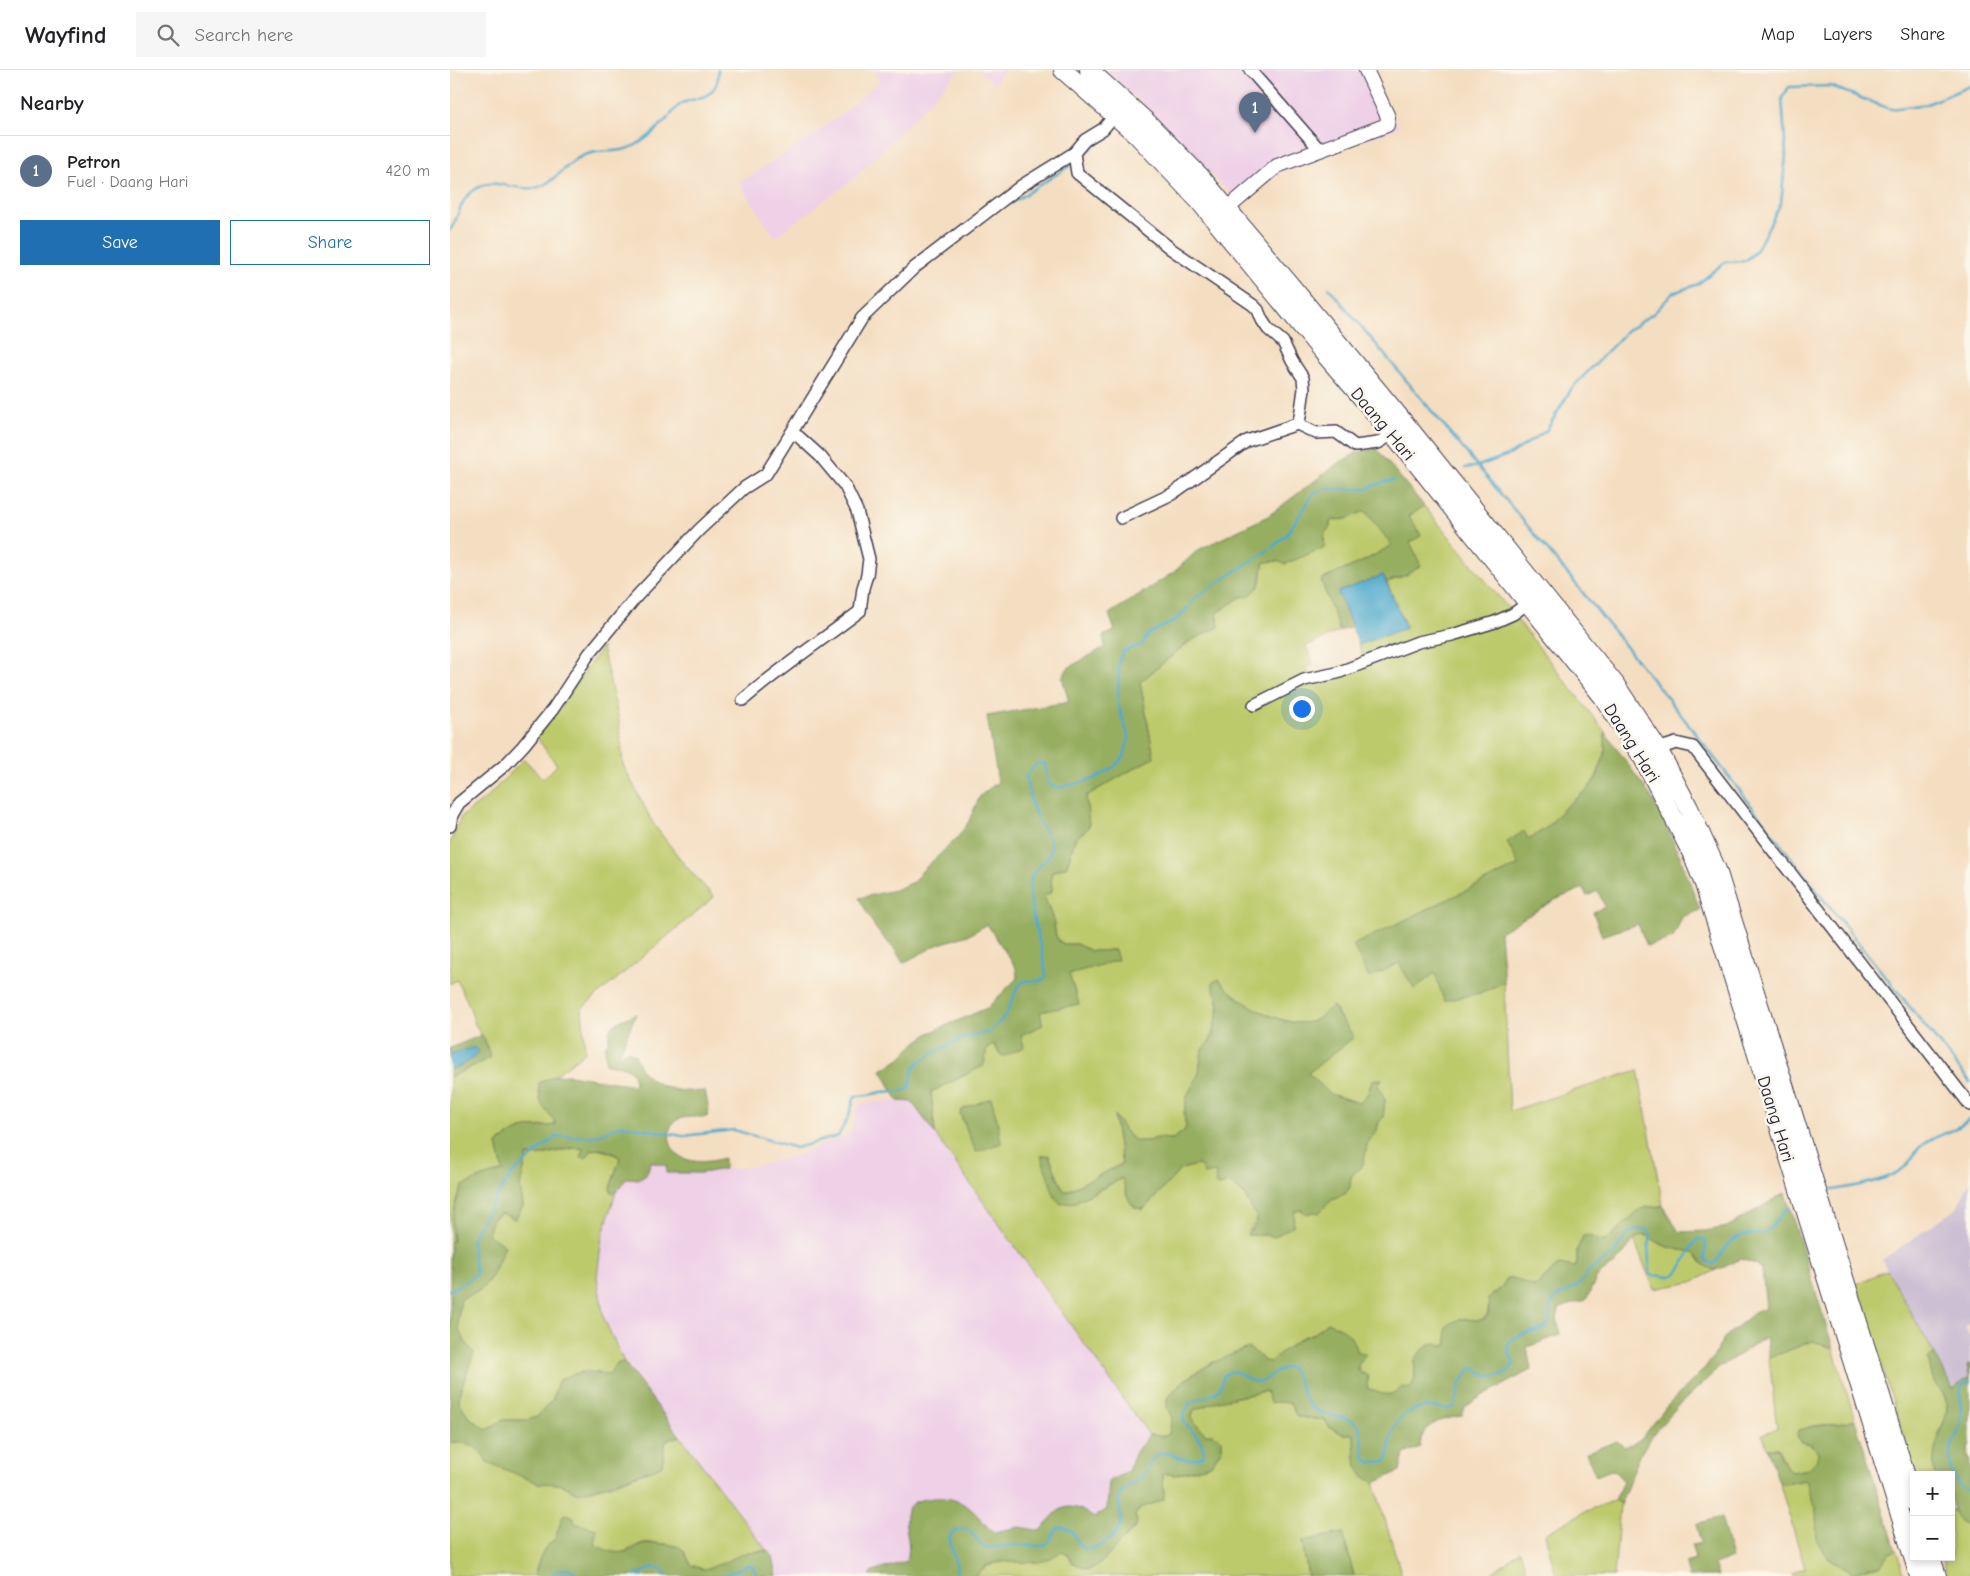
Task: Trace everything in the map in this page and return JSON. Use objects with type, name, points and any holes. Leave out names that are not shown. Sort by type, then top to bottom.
[{"type":"main road","name":"Daang Hari","points":[[1062,70],[1120,108],[1200,176],[1221,214],[1321,350],[1393,434],[1603,698],[1643,758],[1692,854],[1704,884],[1888,1447],[1910,1494]]},
{"type":"main road","name":"Daang Hari","points":[[1097,72],[1120,108]]},
{"type":"main road","name":"Daang Hari","points":[[1221,214],[1615,684],[1658,749],[1689,808],[1717,870],[1888,1447],[1919,1576]]},
{"type":"main road","points":[[1932,1561],[1937,1576]]},
{"type":"street","points":[[1250,70],[1320,150]]},
{"type":"street","points":[[1221,214],[1277,166],[1385,127],[1388,123],[1388,117],[1366,70]]},
{"type":"street","points":[[450,826],[452,815],[458,803],[506,764],[523,746],[553,709],[589,654],[636,597],[699,530],[744,488],[766,474],[862,318],[914,268],[1021,186],[1074,153],[1085,140],[1103,129],[1120,108]]},
{"type":"street","points":[[1074,153],[1076,173],[1171,249],[1253,305],[1258,310],[1268,329],[1283,342],[1303,378],[1304,389],[1300,417],[1296,424],[1247,441],[1172,494],[1121,518]]},
{"type":"street","points":[[1296,424],[1316,433],[1336,432],[1355,446],[1378,443],[1393,434]]},
{"type":"street","points":[[743,700],[774,673],[814,647],[860,611],[862,588],[867,575],[869,559],[857,511],[845,486],[816,452],[791,433]]},
{"type":"street","points":[[1254,705],[1304,680],[1337,673],[1418,642],[1452,635],[1495,622],[1513,614],[1528,603]]},
{"type":"street","points":[[1658,749],[1676,743],[1693,747],[1970,1105]]},
{"type":"shaded area","points":[[874,70],[959,70],[855,178],[775,237],[739,183],[837,118],[881,80]]},
{"type":"shaded area","points":[[978,70],[1005,70],[994,84]]},
{"type":"shaded area","points":[[1104,70],[1372,70],[1399,127],[1281,172],[1241,204],[1135,97]]},
{"type":"shaded area","points":[[912,1101],[1149,1435],[1136,1452],[1128,1471],[1109,1481],[1107,1509],[1094,1518],[1076,1508],[1056,1512],[1041,1531],[1020,1527],[994,1532],[984,1525],[973,1510],[905,1516],[910,1548],[907,1561],[872,1572],[869,1576],[777,1576],[773,1556],[767,1551],[624,1362],[604,1319],[597,1277],[602,1237],[616,1192],[627,1178],[640,1179],[651,1162],[667,1166],[667,1173],[702,1173],[752,1167],[795,1156],[847,1135],[852,1130],[857,1110],[862,1103]]},
{"type":"shaded area","points":[[1970,1181],[1970,1323],[1965,1327],[1970,1337],[1970,1364],[1967,1366],[1970,1378],[1964,1380],[1953,1389],[1882,1260],[1957,1208]]},
{"type":"green space","points":[[1376,448],[1424,506],[1409,516],[1421,536],[1410,542],[1421,566],[1406,575],[1387,582],[1383,575],[1339,592],[1352,627],[1340,631],[1321,580],[1364,561],[1392,545],[1365,511],[1346,519],[1333,520],[1330,522],[1330,527],[1324,535],[1325,545],[1323,548],[1285,564],[1277,561],[1264,562],[1259,587],[1250,595],[1239,598],[1217,613],[1219,627],[1190,641],[1140,682],[1154,757],[1086,796],[1089,825],[1075,839],[1067,866],[1051,873],[1052,892],[1044,896],[1053,920],[1056,936],[1060,942],[1076,944],[1091,951],[1115,950],[1118,960],[1069,974],[1079,1004],[1040,1012],[1043,1025],[1021,1035],[1024,1047],[1005,1056],[1001,1055],[995,1045],[991,1046],[987,1050],[983,1066],[931,1092],[935,1134],[912,1102],[898,1101],[881,1070],[898,1060],[916,1042],[929,1033],[987,1008],[1017,978],[1016,968],[987,924],[971,934],[939,944],[903,963],[896,951],[876,929],[859,898],[895,890],[915,881],[921,872],[957,838],[968,823],[980,796],[998,782],[987,716],[1069,702],[1062,677],[1068,668],[1105,647],[1103,636],[1115,631],[1109,614],[1174,572],[1198,550],[1268,516],[1337,464],[1356,453]]},
{"type":"green space","points":[[1424,506],[1513,614],[1605,732],[1605,754],[1596,777],[1588,789],[1562,810],[1549,826],[1528,840],[1519,865],[1438,905],[1399,963],[1435,973],[1480,993],[1504,982],[1510,1111],[1638,1070],[1663,1206],[1646,1207],[1639,1210],[1606,1241],[1587,1235],[1577,1250],[1577,1264],[1574,1267],[1557,1266],[1535,1287],[1513,1278],[1508,1278],[1499,1290],[1489,1298],[1485,1318],[1482,1320],[1472,1320],[1464,1318],[1447,1344],[1443,1346],[1437,1343],[1433,1344],[1420,1353],[1416,1359],[1415,1378],[1410,1388],[1393,1394],[1383,1395],[1370,1390],[1362,1379],[1358,1366],[1357,1352],[1327,1322],[1315,1333],[1303,1337],[1280,1353],[1271,1362],[1264,1361],[1258,1354],[1213,1362],[1181,1382],[1167,1407],[1172,1418],[1169,1434],[1165,1436],[1149,1435],[935,1134],[931,1092],[983,1066],[987,1050],[990,1046],[994,1045],[1001,1055],[1040,1012],[1069,974],[1115,950],[1091,951],[1076,944],[1060,942],[1056,936],[1053,920],[1044,896],[1052,892],[1051,873],[1067,866],[1075,839],[1089,825],[1086,796],[1154,757],[1140,682],[1190,641],[1219,627],[1217,613],[1239,598],[1250,595],[1259,587],[1264,562],[1277,561],[1323,548],[1325,545],[1324,535],[1333,520],[1346,519],[1365,510],[1393,545],[1364,561],[1321,580],[1340,631],[1306,646],[1313,665],[1306,667],[1310,678],[1364,660],[1359,645],[1406,627],[1387,582],[1406,575],[1410,542],[1421,535],[1409,516]],"holes":[[[1219,979],[1247,1004],[1273,1017],[1286,1021],[1310,1022],[1322,1016],[1331,1006],[1335,1008],[1354,1037],[1308,1073],[1330,1094],[1359,1103],[1368,1093],[1372,1081],[1377,1085],[1385,1100],[1383,1117],[1379,1122],[1376,1133],[1368,1140],[1363,1165],[1351,1176],[1350,1187],[1324,1206],[1312,1212],[1306,1214],[1301,1210],[1295,1211],[1266,1235],[1247,1235],[1257,1218],[1243,1193],[1228,1183],[1220,1186],[1216,1184],[1216,1171],[1197,1165],[1181,1169],[1141,1210],[1127,1196],[1123,1178],[1075,1202],[1055,1198],[1049,1155],[1065,1192],[1122,1164],[1114,1116],[1129,1136],[1136,1141],[1148,1141],[1157,1138],[1173,1139],[1184,1131],[1186,1127],[1184,1114],[1187,1096],[1199,1073],[1202,1049],[1211,1040],[1219,1008],[1212,984]],[[991,1098],[1001,1143],[976,1151],[960,1114]]]},
{"type":"green space","points":[[602,647],[619,721],[623,765],[654,825],[685,865],[714,897],[582,1008],[585,1052],[554,1076],[539,1083],[541,1102],[556,1125],[525,1128],[512,1133],[497,1144],[503,1171],[482,1177],[463,1186],[454,1213],[452,1226],[453,1241],[450,1242],[450,1077],[490,1058],[486,1043],[475,1024],[469,1005],[457,980],[450,984],[450,843],[461,817],[486,798],[524,759],[543,779],[557,765],[537,738]]},
{"type":"green space","points":[[1605,732],[1652,798],[1680,856],[1700,910],[1682,917],[1673,938],[1647,946],[1638,924],[1602,936],[1593,912],[1605,907],[1598,891],[1587,896],[1583,888],[1555,900],[1500,932],[1504,982],[1480,993],[1444,1001],[1435,973],[1414,989],[1399,963],[1369,978],[1353,945],[1519,865],[1507,842],[1524,831],[1529,840],[1549,826],[1562,810],[1588,789],[1597,777],[1605,754]]},
{"type":"green space","points":[[1219,979],[1247,1004],[1273,1017],[1286,1021],[1310,1022],[1319,1018],[1331,1006],[1335,1008],[1354,1037],[1308,1073],[1330,1094],[1359,1103],[1368,1093],[1372,1081],[1382,1079],[1378,1085],[1385,1100],[1383,1117],[1379,1122],[1376,1133],[1368,1140],[1363,1165],[1351,1176],[1350,1187],[1345,1194],[1332,1199],[1319,1213],[1306,1214],[1301,1210],[1295,1211],[1293,1226],[1274,1237],[1247,1235],[1257,1223],[1257,1218],[1243,1193],[1228,1183],[1220,1186],[1216,1184],[1216,1172],[1204,1174],[1201,1166],[1197,1165],[1181,1169],[1145,1208],[1139,1209],[1131,1204],[1122,1178],[1075,1202],[1061,1204],[1055,1198],[1041,1156],[1049,1155],[1065,1192],[1122,1164],[1114,1115],[1129,1136],[1136,1141],[1148,1141],[1157,1138],[1173,1139],[1184,1131],[1186,1127],[1184,1114],[1187,1096],[1199,1073],[1202,1049],[1211,1040],[1219,1008],[1212,983]]},
{"type":"green space","points":[[636,1014],[618,1057],[627,1051],[635,1054],[643,1072],[663,1086],[671,1089],[705,1091],[708,1106],[707,1117],[686,1117],[674,1122],[669,1132],[671,1144],[677,1154],[692,1161],[724,1158],[724,1169],[702,1173],[666,1173],[667,1166],[651,1162],[646,1175],[640,1179],[627,1178],[616,1192],[612,1193],[610,1188],[620,1158],[611,1152],[600,1149],[592,1150],[586,1158],[581,1157],[583,1148],[576,1148],[527,1156],[520,1186],[523,1206],[515,1219],[501,1213],[493,1219],[488,1234],[505,1246],[492,1276],[481,1290],[461,1299],[458,1316],[461,1334],[474,1353],[460,1391],[459,1403],[470,1418],[487,1430],[503,1420],[527,1420],[537,1417],[553,1399],[558,1381],[565,1377],[583,1373],[609,1374],[618,1363],[624,1362],[680,1436],[666,1440],[662,1465],[659,1467],[578,1493],[561,1484],[538,1483],[487,1462],[477,1448],[468,1444],[450,1442],[450,1242],[453,1241],[452,1219],[463,1186],[482,1177],[503,1171],[497,1144],[513,1133],[525,1128],[556,1125],[541,1102],[539,1083],[554,1076],[569,1075],[633,1085],[635,1083],[632,1073],[625,1067],[606,1064],[605,1046],[608,1042],[610,1028],[621,1020]]},
{"type":"green space","points":[[482,1035],[490,1058],[450,1077],[450,1069],[466,1062],[461,1051],[450,1055],[450,1048]]},
{"type":"green space","points":[[991,1098],[1001,1143],[976,1152],[960,1113],[963,1109]]},
{"type":"green space","points":[[576,1148],[604,1151],[620,1158],[610,1188],[612,1193],[616,1192],[602,1237],[597,1277],[604,1319],[624,1362],[618,1363],[609,1374],[585,1371],[558,1381],[553,1399],[537,1417],[527,1420],[503,1420],[487,1430],[470,1418],[459,1403],[460,1391],[474,1353],[459,1328],[458,1316],[461,1299],[479,1289],[490,1279],[493,1273],[504,1246],[487,1234],[493,1219],[501,1213],[515,1219],[523,1206],[520,1186],[527,1156]]},
{"type":"green space","points":[[1785,1193],[1833,1348],[1813,1341],[1769,1358],[1766,1337],[1720,1367],[1677,1407],[1651,1436],[1640,1455],[1620,1505],[1615,1500],[1623,1481],[1618,1473],[1611,1470],[1596,1476],[1586,1453],[1617,1441],[1624,1447],[1633,1444],[1643,1437],[1667,1406],[1713,1358],[1724,1338],[1754,1313],[1766,1308],[1762,1270],[1756,1264],[1741,1259],[1719,1269],[1714,1269],[1705,1265],[1693,1252],[1664,1245],[1644,1234],[1636,1238],[1615,1264],[1602,1272],[1596,1279],[1586,1300],[1560,1308],[1557,1317],[1560,1335],[1527,1347],[1531,1370],[1465,1407],[1462,1416],[1440,1421],[1428,1427],[1421,1439],[1420,1447],[1404,1454],[1400,1471],[1374,1483],[1362,1474],[1356,1464],[1354,1437],[1352,1434],[1343,1434],[1329,1427],[1325,1420],[1297,1417],[1290,1403],[1270,1403],[1266,1391],[1218,1401],[1194,1410],[1191,1418],[1205,1434],[1213,1434],[1222,1440],[1222,1448],[1211,1465],[1174,1475],[1163,1473],[1164,1499],[1141,1508],[1135,1515],[1137,1522],[1135,1528],[1102,1562],[1089,1570],[1076,1564],[1067,1554],[1061,1552],[1043,1561],[998,1562],[990,1564],[976,1576],[869,1576],[872,1572],[907,1561],[909,1548],[907,1512],[911,1505],[921,1500],[942,1498],[960,1502],[972,1510],[994,1532],[1020,1527],[1041,1531],[1060,1510],[1070,1507],[1081,1510],[1094,1518],[1107,1509],[1109,1481],[1128,1471],[1136,1452],[1149,1435],[1165,1436],[1169,1434],[1172,1418],[1167,1407],[1167,1398],[1194,1374],[1214,1362],[1248,1348],[1258,1354],[1264,1361],[1271,1362],[1280,1353],[1303,1337],[1315,1333],[1327,1322],[1347,1332],[1357,1352],[1366,1353],[1357,1367],[1358,1371],[1368,1376],[1367,1388],[1389,1394],[1398,1391],[1402,1387],[1410,1388],[1415,1378],[1416,1359],[1420,1353],[1433,1344],[1437,1343],[1443,1346],[1447,1344],[1446,1327],[1459,1320],[1484,1319],[1489,1310],[1488,1298],[1499,1290],[1508,1278],[1513,1278],[1535,1287],[1557,1266],[1574,1267],[1577,1264],[1577,1250],[1583,1236],[1606,1241],[1639,1210],[1646,1207],[1663,1206],[1679,1232],[1705,1231],[1727,1227]]},
{"type":"green space","points":[[1643,1234],[1664,1245],[1693,1252],[1703,1264],[1710,1268],[1718,1269],[1692,1282],[1654,1289],[1635,1242],[1636,1238]]},
{"type":"green space","points":[[1887,1270],[1935,1355],[1928,1359],[1934,1381],[1943,1393],[1947,1404],[1946,1417],[1939,1432],[1934,1471],[1915,1471],[1856,1284]]},
{"type":"green space","points":[[1813,1341],[1833,1348],[1855,1420],[1844,1423],[1810,1426],[1797,1435],[1800,1442],[1812,1444],[1818,1452],[1817,1460],[1808,1469],[1793,1472],[1787,1469],[1778,1448],[1767,1448],[1762,1434],[1777,1429],[1769,1358]]},
{"type":"green space","points":[[1935,1355],[1953,1389],[1964,1380],[1970,1378],[1970,1443],[1967,1452],[1970,1463],[1970,1524],[1963,1523],[1955,1515],[1955,1471],[1934,1471],[1936,1447],[1946,1416],[1947,1401],[1934,1381],[1928,1358]]},
{"type":"green space","points":[[1970,1364],[1970,1378],[1967,1366]]},
{"type":"green space","points":[[1267,1391],[1278,1402],[1290,1402],[1297,1417],[1325,1420],[1329,1427],[1343,1434],[1352,1434],[1354,1437],[1355,1458],[1363,1477],[1374,1483],[1402,1576],[1354,1576],[1343,1533],[1302,1541],[1308,1576],[976,1576],[992,1564],[1040,1558],[1061,1552],[1067,1554],[1072,1563],[1097,1566],[1123,1537],[1135,1529],[1137,1522],[1135,1515],[1141,1508],[1164,1499],[1163,1473],[1174,1475],[1211,1465],[1222,1448],[1222,1440],[1205,1434],[1191,1418],[1194,1410],[1218,1401]]},
{"type":"green space","points":[[1855,1420],[1896,1550],[1889,1553],[1880,1567],[1868,1567],[1851,1573],[1848,1569],[1829,1559],[1817,1541],[1816,1508],[1806,1480],[1780,1485],[1767,1448],[1777,1448],[1787,1469],[1793,1472],[1808,1469],[1817,1460],[1818,1452],[1812,1444],[1801,1442],[1797,1435],[1799,1430]]},
{"type":"green space","points":[[680,1436],[767,1551],[757,1551],[710,1568],[702,1569],[691,1565],[683,1550],[669,1545],[644,1543],[621,1553],[604,1550],[593,1543],[563,1516],[555,1539],[545,1548],[534,1576],[450,1576],[450,1442],[472,1444],[483,1453],[538,1483],[561,1484],[578,1493],[614,1484],[662,1465],[666,1440]]},
{"type":"green space","points":[[1806,1479],[1816,1508],[1817,1522],[1829,1559],[1852,1573],[1868,1567],[1880,1567],[1889,1553],[1896,1550],[1905,1576],[1793,1576],[1792,1573],[1805,1568],[1780,1485]]},
{"type":"green space","points":[[1615,1500],[1620,1505],[1614,1576],[1556,1576],[1545,1534],[1584,1512]]},
{"type":"green space","points":[[567,1514],[574,1517],[574,1523],[597,1529],[594,1544],[610,1551],[623,1552],[645,1543],[673,1545],[681,1548],[691,1565],[702,1569],[710,1568],[748,1552],[767,1551],[773,1556],[777,1576],[534,1576],[545,1548],[555,1539],[563,1515]]},
{"type":"green space","points":[[1955,1514],[1961,1521],[1970,1524],[1970,1576],[1948,1576],[1943,1561],[1955,1561]]},
{"type":"green space","points":[[1721,1517],[1732,1558],[1714,1564],[1718,1576],[1688,1576],[1686,1563],[1695,1560],[1692,1545],[1701,1543],[1696,1524]]},
{"type":"green space","points":[[1343,1533],[1354,1576],[1308,1576],[1302,1541]]},
{"type":"green space","points":[[1520,1551],[1528,1576],[1488,1576]]},
{"type":"water","points":[[1383,575],[1406,628],[1359,645],[1338,592]]},
{"type":"water","points":[[470,1048],[476,1048],[479,1051],[466,1063],[450,1069],[450,1055]]},
{"type":"waterway","points":[[450,230],[463,202],[479,187],[499,184],[521,188],[535,188],[548,183],[582,156],[621,150],[638,144],[654,132],[679,105],[709,94],[717,81],[718,70]]},
{"type":"waterway","points":[[1465,468],[1478,466],[1511,454],[1546,431],[1572,388],[1627,331],[1654,313],[1673,293],[1698,284],[1725,262],[1745,261],[1756,251],[1781,203],[1786,155],[1782,98],[1789,87],[1830,86],[1890,109],[1927,104],[1970,86]]},
{"type":"waterway","points":[[1079,158],[1111,131]]},
{"type":"waterway","points":[[1010,204],[1071,165]]},
{"type":"waterway","points":[[1329,288],[1571,578],[1689,725],[1824,900],[1970,1082]]},
{"type":"waterway","points":[[450,1291],[476,1275],[471,1240],[493,1202],[513,1173],[555,1137],[595,1136],[622,1125],[683,1136],[734,1130],[796,1148],[838,1136],[848,1118],[855,1096],[905,1090],[909,1088],[914,1068],[919,1062],[966,1037],[990,1032],[1006,1015],[1018,986],[1025,981],[1039,981],[1046,978],[1045,966],[1031,907],[1030,883],[1034,872],[1049,856],[1051,845],[1034,810],[1026,776],[1036,764],[1045,764],[1048,784],[1058,788],[1094,779],[1114,767],[1124,757],[1129,738],[1118,705],[1119,660],[1123,652],[1141,645],[1149,633],[1173,622],[1196,597],[1273,547],[1288,533],[1314,493],[1323,489],[1366,489],[1383,482],[1395,480]]},
{"type":"waterway","points":[[1828,1191],[1889,1177],[1905,1167],[1917,1150],[1927,1141],[1964,1124],[1970,1119]]},
{"type":"waterway","points":[[954,1576],[957,1573],[957,1568],[950,1535],[961,1529],[970,1531],[984,1548],[1017,1545],[1043,1546],[1049,1542],[1057,1528],[1062,1527],[1069,1529],[1080,1546],[1087,1549],[1109,1540],[1120,1526],[1121,1517],[1118,1501],[1120,1494],[1143,1476],[1155,1455],[1167,1453],[1188,1459],[1203,1456],[1204,1451],[1201,1441],[1183,1421],[1185,1410],[1196,1400],[1216,1392],[1221,1386],[1223,1376],[1229,1373],[1238,1372],[1250,1380],[1259,1382],[1266,1380],[1279,1370],[1290,1367],[1294,1371],[1304,1397],[1311,1407],[1316,1411],[1356,1423],[1361,1433],[1364,1458],[1371,1463],[1386,1461],[1394,1429],[1401,1418],[1411,1411],[1424,1407],[1446,1409],[1455,1407],[1460,1385],[1470,1368],[1492,1376],[1502,1375],[1510,1369],[1514,1364],[1509,1353],[1508,1343],[1518,1336],[1540,1330],[1549,1324],[1551,1303],[1577,1286],[1589,1270],[1614,1254],[1628,1232],[1640,1229],[1648,1230],[1651,1236],[1648,1248],[1650,1274],[1669,1276],[1674,1275],[1678,1271],[1698,1239],[1705,1239],[1704,1258],[1714,1264],[1733,1241],[1744,1235],[1764,1233],[1772,1227],[1788,1208]]},
{"type":"waterway","points":[[1970,1381],[1962,1386],[1960,1399],[1961,1421],[1950,1453],[1950,1466],[1955,1479],[1970,1492]]},
{"type":"waterway","points":[[723,1576],[748,1565],[752,1566],[758,1576]]},
{"type":"waterway","points":[[635,1576],[654,1567],[660,1568],[668,1576]]},
{"type":"waterway","points":[[550,1576],[564,1569],[571,1570],[578,1576]]},
{"type":"place","name":"Petron","points":[[1255,133]]}]
